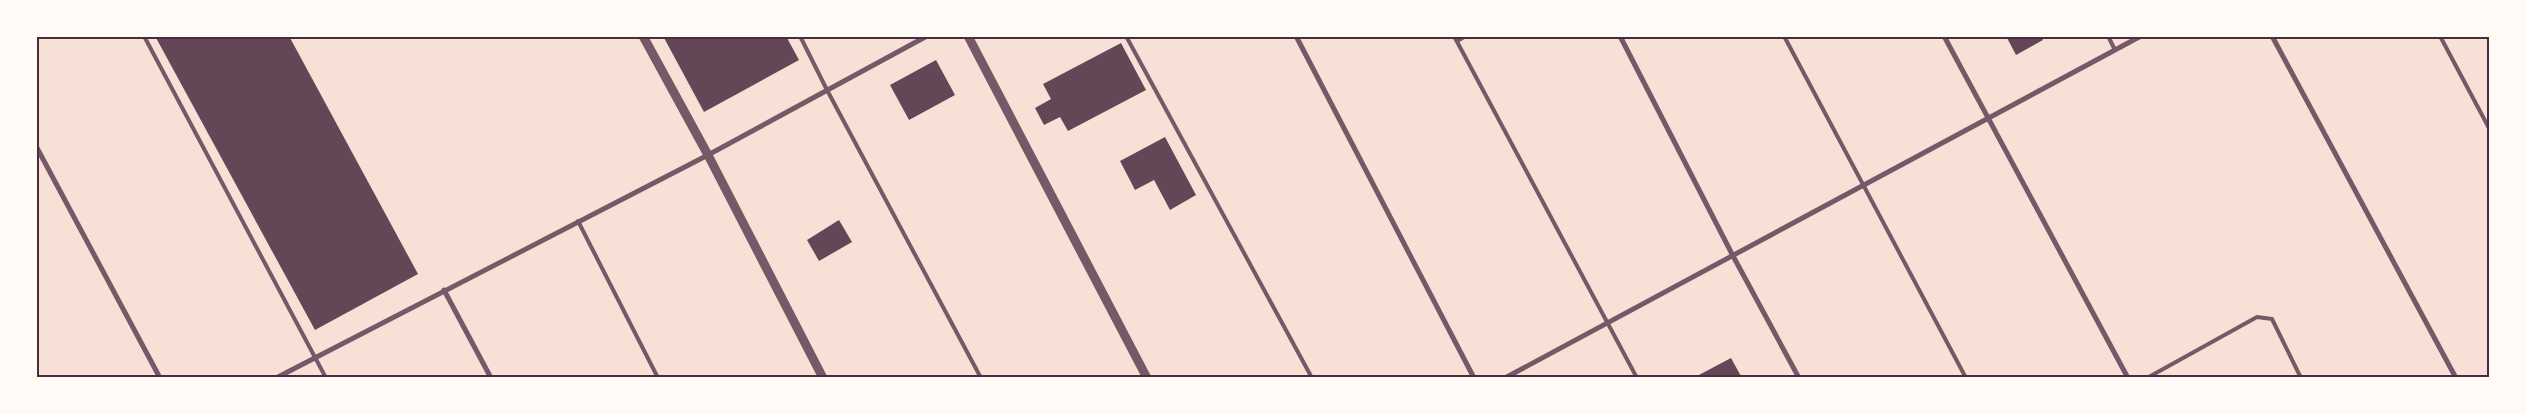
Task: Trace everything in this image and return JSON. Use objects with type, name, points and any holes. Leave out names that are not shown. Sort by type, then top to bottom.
[{"type":"street","points":[[643,36],[708,155],[823,378]]},
{"type":"street","points":[[276,378],[708,155],[927,36]]},
{"type":"street","points":[[968,36],[1148,378]]},
{"type":"street","points":[[1296,36],[1474,378]]},
{"type":"street","points":[[1620,36],[1732,254],[1799,378]]},
{"type":"street","points":[[1944,36],[2128,378]]},
{"type":"street","points":[[1505,378],[1732,254],[2141,36]]},
{"type":"street","points":[[2272,36],[2456,378]]},
{"type":"street","points":[[36,146],[160,378]]},
{"type":"street","points":[[444,290],[491,378]]},
{"type":"lane","points":[[144,36],[326,378]]},
{"type":"lane","points":[[800,36],[981,378]]},
{"type":"lane","points":[[1126,36],[1312,378]]},
{"type":"lane","points":[[1454,36],[1637,378]]},
{"type":"lane","points":[[1457,41],[1466,36]]},
{"type":"lane","points":[[1784,36],[1966,378]]},
{"type":"lane","points":[[2108,36],[2115,50]]},
{"type":"lane","points":[[2440,36],[2490,130]]},
{"type":"lane","points":[[578,222],[658,378]]},
{"type":"lane","points":[[2147,378],[2257,318],[2272,319],[2301,378]]},
{"type":"building","points":[[155,36],[289,36],[418,274],[315,330]]},
{"type":"building","points":[[663,36],[786,36],[799,60],[704,112]]},
{"type":"building","points":[[2006,36],[2041,36],[2043,40],[2016,55]]},
{"type":"building","points":[[1121,43],[1146,90],[1068,131],[1060,117],[1044,125],[1035,108],[1051,99],[1043,84]]},
{"type":"building","points":[[936,60],[955,95],[909,120],[890,85]]},
{"type":"building","points":[[1165,137],[1196,195],[1170,210],[1154,180],[1135,190],[1120,161]]},
{"type":"building","points":[[839,220],[852,242],[819,261],[807,240]]},
{"type":"building","points":[[1731,358],[1742,378],[1698,378],[1697,376]]}]
